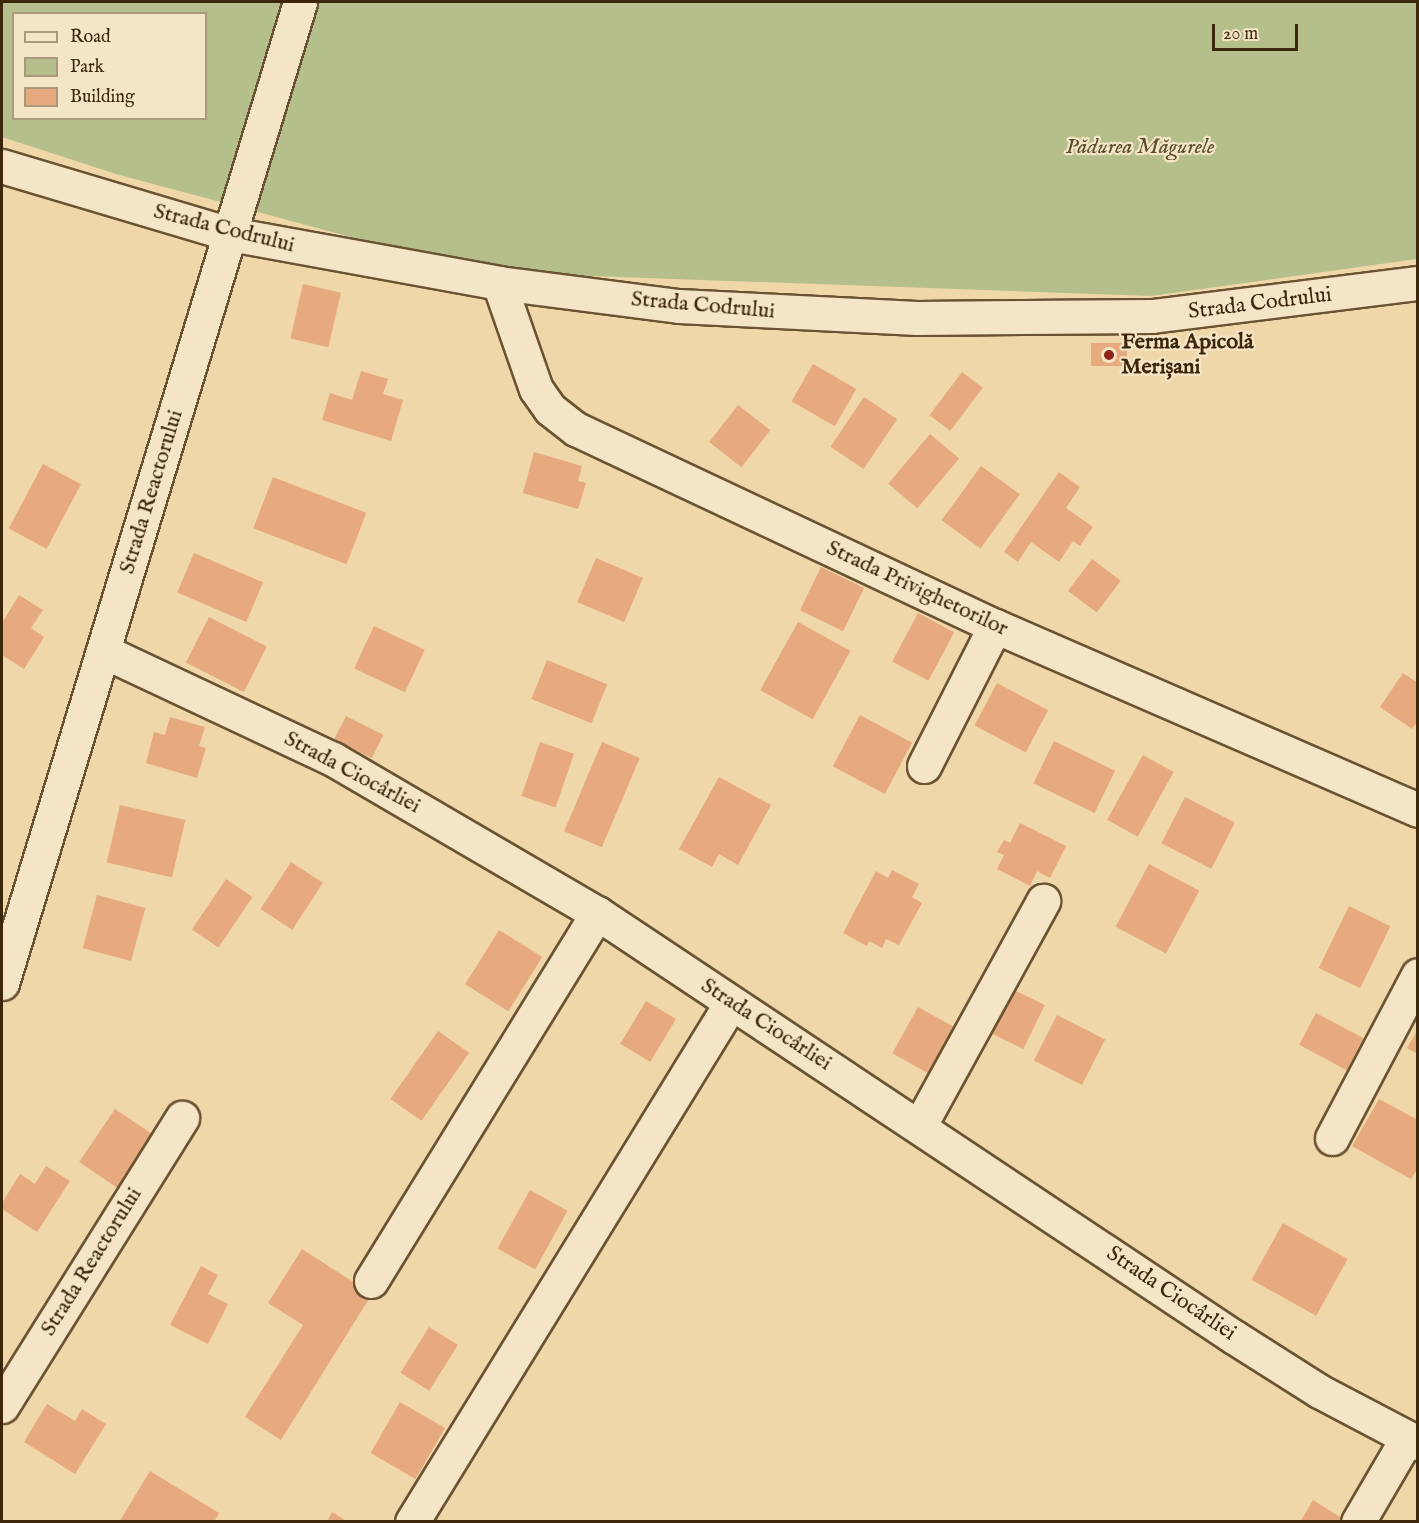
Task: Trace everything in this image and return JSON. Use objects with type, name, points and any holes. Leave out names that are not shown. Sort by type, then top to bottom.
[{"type":"street","name":"Strada Reactorului","points":[[3,974],[300,2]]},
{"type":"street","name":"Strada Codrului","points":[[2,166],[230,234],[499,283],[680,306],[917,318],[1075,318],[1222,310],[1418,283]]},
{"type":"street","name":"Strada Privighetorilor","points":[[499,283],[536,389],[564,421],[631,458],[995,626],[1418,810]]},
{"type":"street","points":[[924,766],[995,626]]},
{"type":"street","name":"Strada Ciocârliei","points":[[103,651],[333,759],[597,913],[920,1125],[1234,1337],[1319,1391],[1412,1441],[1358,1521]]},
{"type":"street","points":[[920,1125],[1043,901]]},
{"type":"street","points":[[371,1281],[597,913]]},
{"type":"street","points":[[1332,1138],[1418,975]]},
{"type":"street","points":[[412,1521],[731,1003]]},
{"type":"street","name":"Strada Reactorului","points":[[2,1406],[182,1118]]},
{"type":"green space","name":"Pădurea Măgurele","points":[[2,2],[1417,2],[1417,259],[1151,296],[481,272],[116,174],[2,137]]},
{"type":"building","points":[[303,284],[341,293],[328,347],[290,339]]},
{"type":"building","name":"Ferma Apicolă Merișani","points":[[1091,343],[1127,343],[1127,366],[1091,366]]},
{"type":"building","points":[[813,364],[856,389],[835,426],[792,401]]},
{"type":"building","points":[[361,371],[388,379],[383,394],[403,400],[391,441],[322,420],[330,393],[352,400]]},
{"type":"building","points":[[962,372],[983,388],[950,431],[930,415]]},
{"type":"building","points":[[864,397],[897,419],[864,469],[830,447]]},
{"type":"building","points":[[738,405],[770,430],[741,467],[709,442]]},
{"type":"building","points":[[930,434],[959,458],[917,508],[888,484]]},
{"type":"building","points":[[534,452],[582,466],[578,481],[586,483],[578,509],[523,493]]},
{"type":"building","points":[[43,464],[81,484],[47,549],[9,528]]},
{"type":"building","points":[[981,466],[1020,494],[980,548],[942,520]]},
{"type":"building","points":[[1059,472],[1080,487],[1066,508],[1093,527],[1080,546],[1073,541],[1059,562],[1031,542],[1018,562],[1004,552]]},
{"type":"building","points":[[273,477],[366,513],[347,564],[253,528]]},
{"type":"building","points":[[194,553],[263,582],[246,622],[177,593]]},
{"type":"building","points":[[596,558],[643,578],[624,622],[577,602]]},
{"type":"building","points":[[1092,559],[1121,581],[1097,613],[1068,591]]},
{"type":"building","points":[[821,567],[864,588],[843,631],[800,610]]},
{"type":"building","points":[[19,595],[43,610],[31,628],[44,637],[24,669],[2,655],[2,623]]},
{"type":"building","points":[[918,613],[954,632],[928,681],[892,662]]},
{"type":"building","points":[[209,617],[267,647],[244,692],[186,662]]},
{"type":"building","points":[[798,622],[850,651],[813,719],[760,690]]},
{"type":"building","points":[[374,626],[425,650],[405,692],[354,669]]},
{"type":"building","points":[[547,660],[607,684],[592,723],[531,699]]},
{"type":"building","points":[[1403,673],[1418,683],[1418,721],[1412,729],[1380,707]]},
{"type":"building","points":[[997,683],[1048,710],[1026,753],[974,725]]},
{"type":"building","points":[[860,715],[912,743],[885,794],[833,766]]},
{"type":"building","points":[[346,716],[383,735],[372,758],[334,739]]},
{"type":"building","points":[[170,717],[205,727],[199,746],[206,748],[197,778],[146,763],[154,732],[165,735]]},
{"type":"building","points":[[1054,741],[1115,771],[1095,813],[1033,783]]},
{"type":"building","points":[[540,742],[574,754],[555,808],[521,796]]},
{"type":"building","points":[[602,742],[640,758],[602,847],[564,831]]},
{"type":"building","points":[[1143,755],[1174,772],[1138,837],[1107,820]]},
{"type":"building","points":[[719,777],[771,805],[738,865],[719,854],[712,867],[679,849]]},
{"type":"building","points":[[1185,797],[1235,822],[1211,869],[1161,843]]},
{"type":"building","points":[[120,805],[185,820],[172,878],[107,862]]},
{"type":"building","points":[[1020,823],[1066,846],[1050,878],[1037,871],[1030,886],[997,869],[1004,855],[997,852],[1004,840],[1010,843]]},
{"type":"building","points":[[291,862],[323,883],[292,930],[261,909]]},
{"type":"building","points":[[1149,864],[1199,891],[1166,953],[1116,927]]},
{"type":"building","points":[[892,870],[919,884],[912,897],[922,903],[899,945],[886,939],[882,948],[869,941],[867,946],[843,933],[876,871],[888,878]]},
{"type":"building","points":[[226,879],[253,897],[218,947],[192,930]]},
{"type":"building","points":[[97,895],[145,908],[131,961],[83,948]]},
{"type":"building","points":[[1349,906],[1390,926],[1360,988],[1319,968]]},
{"type":"building","points":[[499,930],[542,957],[508,1011],[465,984]]},
{"type":"building","points":[[1008,987],[1045,1005],[1023,1049],[987,1031]]},
{"type":"building","points":[[646,1001],[676,1019],[650,1062],[620,1044]]},
{"type":"building","points":[[918,1007],[959,1030],[933,1076],[892,1053]]},
{"type":"building","points":[[1316,1013],[1364,1038],[1347,1070],[1299,1045]]},
{"type":"building","points":[[1057,1015],[1105,1040],[1082,1085],[1034,1060]]},
{"type":"building","points":[[1418,1029],[1418,1054],[1407,1048]]},
{"type":"building","points":[[438,1031],[469,1053],[422,1121],[390,1099]]},
{"type":"building","points":[[1379,1099],[1418,1120],[1418,1168],[1411,1179],[1352,1146]]},
{"type":"building","points":[[115,1109],[158,1138],[122,1191],[79,1162]]},
{"type":"building","points":[[46,1166],[70,1181],[37,1232],[2,1209],[2,1203],[20,1174],[35,1184]]},
{"type":"building","points":[[530,1190],[568,1211],[535,1269],[498,1249]]},
{"type":"building","points":[[1283,1223],[1348,1259],[1316,1316],[1251,1280]]},
{"type":"building","points":[[302,1249],[372,1294],[281,1440],[245,1417],[303,1325],[268,1303]]},
{"type":"building","points":[[201,1266],[218,1275],[208,1294],[228,1304],[208,1344],[170,1325]]},
{"type":"building","points":[[429,1327],[458,1345],[429,1391],[400,1373]]},
{"type":"building","points":[[400,1402],[445,1428],[416,1479],[370,1453]]},
{"type":"building","points":[[47,1404],[75,1421],[82,1409],[106,1424],[75,1474],[24,1442]]},
{"type":"building","points":[[150,1471],[219,1513],[214,1522],[119,1522]]},
{"type":"building","points":[[1313,1500],[1348,1522],[1300,1522]]},
{"type":"building","points":[[332,1512],[348,1522],[327,1522]]},
{"type":"place","name":"Ferma Apicolă Merișani","points":[[1109,355]]}]
